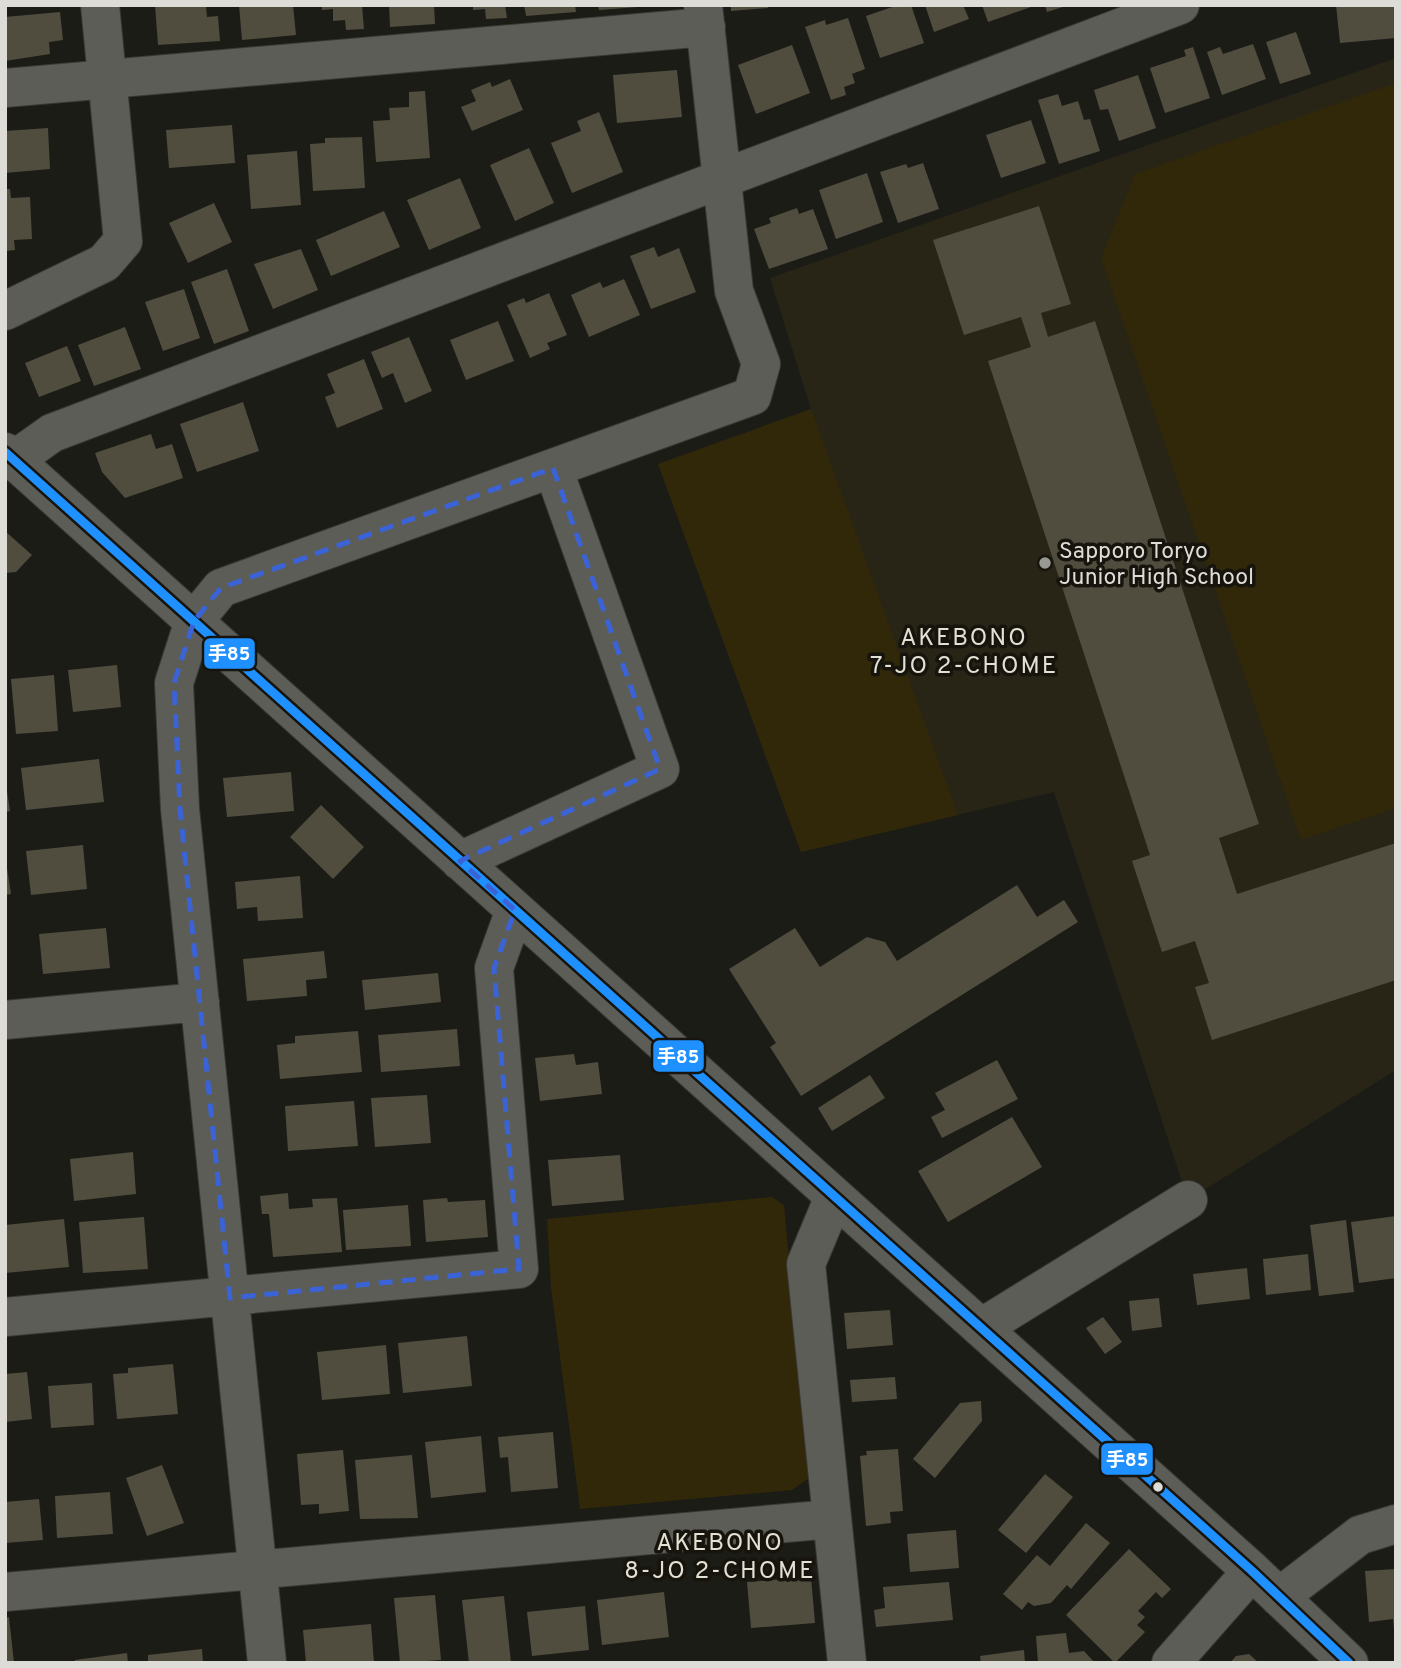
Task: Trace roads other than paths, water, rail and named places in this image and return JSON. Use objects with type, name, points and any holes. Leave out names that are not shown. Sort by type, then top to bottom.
[{"type":"street","points":[[5,312],[104,262],[123,241],[100,5]]},
{"type":"street","points":[[1180,5],[52,433],[10,456],[1265,1584],[1349,1663]]},
{"type":"street","points":[[5,88],[705,16],[734,291],[761,364],[752,396],[221,588],[194,621],[174,683],[180,809],[267,1663]]},
{"type":"street","points":[[460,861],[660,769],[553,468]]},
{"type":"street","points":[[5,1317],[519,1269],[494,968],[515,910]]},
{"type":"street","points":[[5,1020],[200,1002]]},
{"type":"street","points":[[834,1197],[806,1264],[847,1663]]},
{"type":"street","points":[[981,1328],[1188,1200]]},
{"type":"street","points":[[5,1592],[832,1519]]},
{"type":"street","points":[[1171,1663],[1265,1584],[1360,1535],[1396,1524]]},
{"type":"place","name":"Sapporo Toryo Junior High School","points":[[1045,563]]},
{"type":"district","name":"AKEBONO 7-JO 2-CHOME","points":[[964,651]]},
{"type":"district","name":"AKEBONO 8-JO 2-CHOME","points":[[720,1556]]}]
